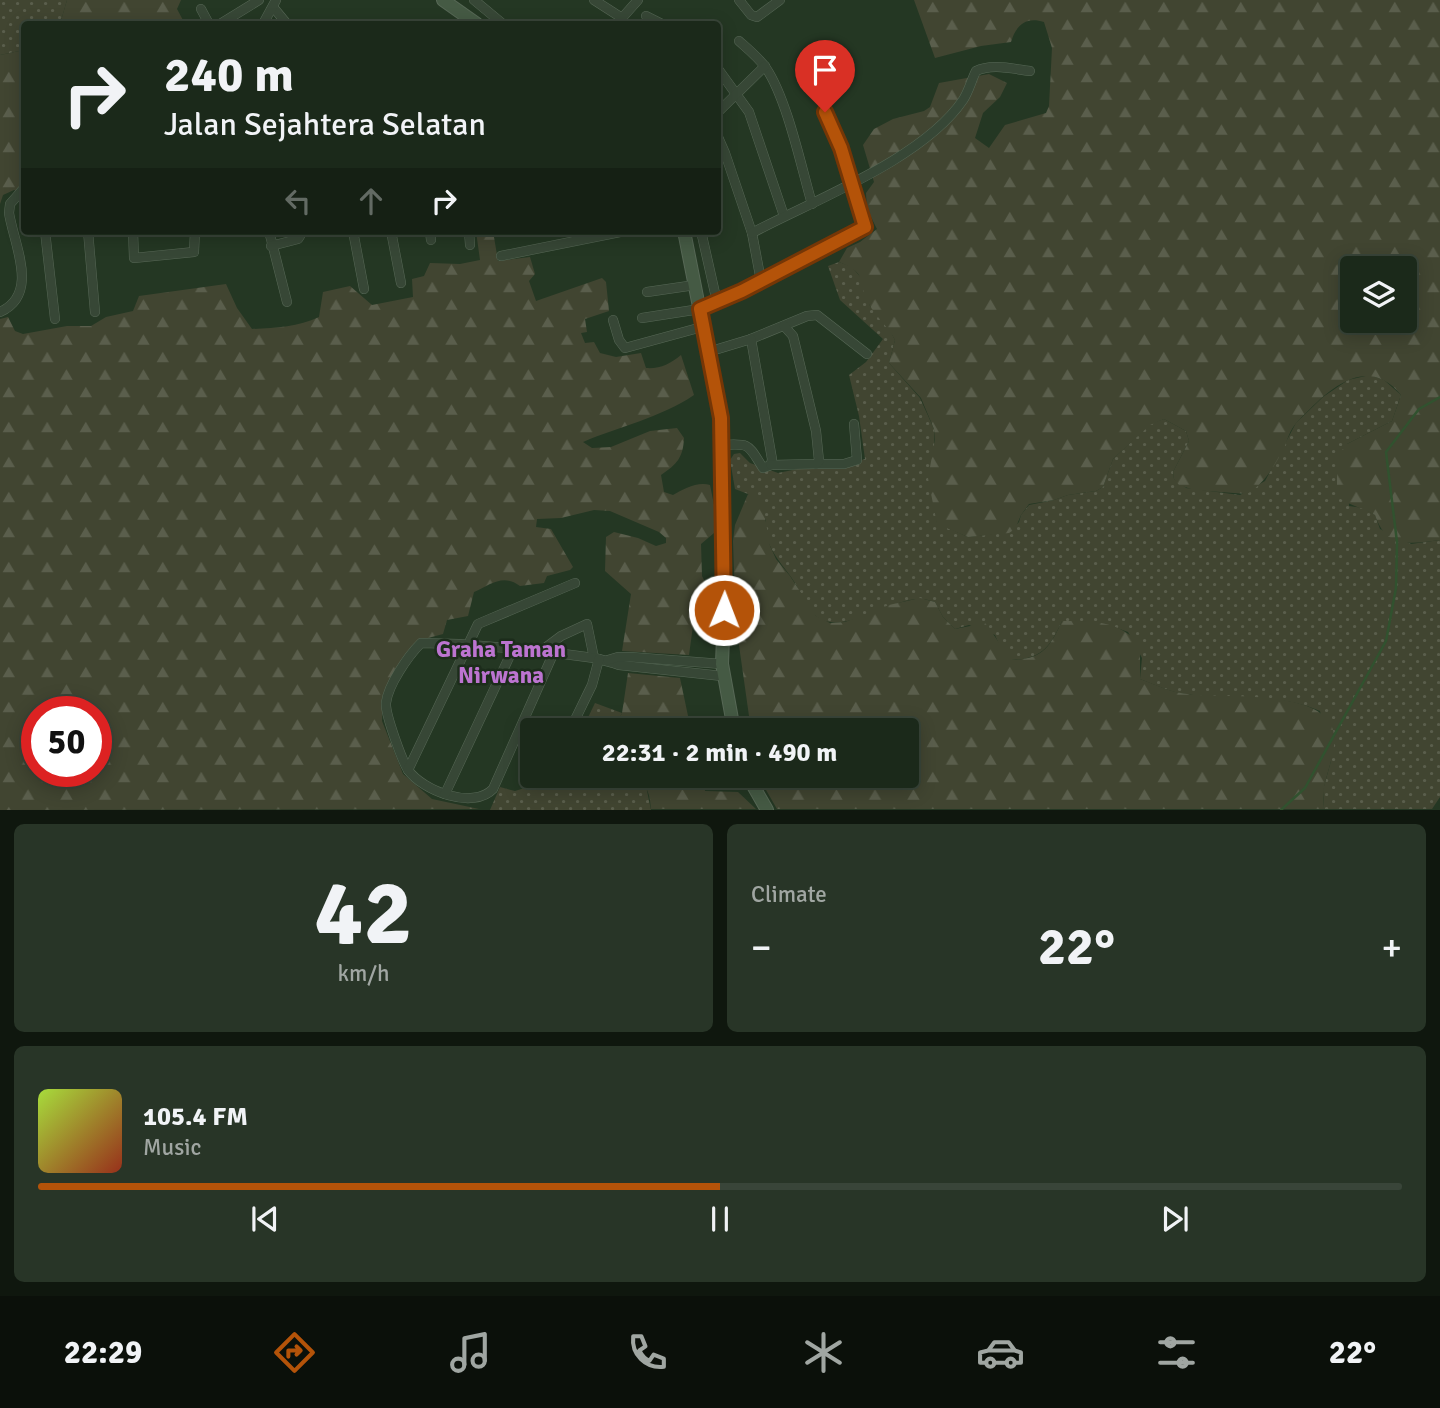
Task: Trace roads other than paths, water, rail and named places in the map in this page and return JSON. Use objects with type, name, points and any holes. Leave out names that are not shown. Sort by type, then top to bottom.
[{"type":"main road","points":[[445,1],[473,21]]},
{"type":"main road","points":[[685,235],[721,418],[724,582],[722,670],[732,718]]},
{"type":"main road","points":[[754,788],[767,810]]},
{"type":"street","points":[[225,21],[259,0]]},
{"type":"street","points":[[474,0],[499,21]]},
{"type":"street","points":[[594,0],[622,18],[638,0]]},
{"type":"street","points":[[739,0],[755,17],[780,0]]},
{"type":"street","points":[[265,21],[274,4],[285,21]]},
{"type":"street","points":[[201,9],[207,21]]},
{"type":"street","points":[[646,16],[656,21]]},
{"type":"street","points":[[739,41],[765,66],[779,97],[811,204]]},
{"type":"street","points":[[721,108],[765,66]]},
{"type":"street","points":[[752,233],[895,160],[922,141],[961,104],[976,71],[983,67],[1000,67],[1030,71]]},
{"type":"street","points":[[721,73],[749,112],[784,216]]},
{"type":"street","points":[[642,318],[700,309],[865,227],[841,148],[825,112]]},
{"type":"street","points":[[721,144],[752,233],[761,281]]},
{"type":"street","points":[[0,312],[10,308],[18,298],[22,286],[22,270],[9,213],[10,204],[21,191]]},
{"type":"street","points":[[45,235],[55,319]]},
{"type":"street","points":[[88,235],[95,312]]},
{"type":"street","points":[[133,235],[134,258],[194,251],[195,235]]},
{"type":"street","points":[[270,235],[287,302]]},
{"type":"street","points":[[271,246],[298,239],[300,235]]},
{"type":"street","points":[[354,235],[364,289]]},
{"type":"street","points":[[392,235],[401,283]]},
{"type":"street","points":[[469,235],[470,245]]},
{"type":"street","points":[[501,256],[590,235]]},
{"type":"street","points":[[702,235],[717,302]]},
{"type":"street","points":[[647,292],[695,285]]},
{"type":"street","points":[[708,352],[751,340],[807,316],[817,315],[867,354]]},
{"type":"street","points":[[614,320],[619,340],[625,348],[702,327]]},
{"type":"street","points":[[784,326],[793,336],[816,431],[817,464]]},
{"type":"street","points":[[751,340],[771,465]]},
{"type":"street","points":[[723,445],[745,444],[763,468],[771,465],[844,464],[857,460],[854,424]]},
{"type":"street","points":[[408,770],[480,623],[575,583]]},
{"type":"street","points":[[541,651],[561,636],[587,624],[600,659],[592,685],[576,718]]},
{"type":"street","points":[[554,652],[494,789],[488,794],[473,800],[445,794],[424,783],[408,770],[391,726],[386,703],[403,665],[421,643],[554,652],[600,659],[619,665],[649,664],[722,670]]},
{"type":"street","points":[[445,794],[513,649]]},
{"type":"waterway","points":[[1281,810],[1305,788],[1386,641],[1396,588],[1397,542],[1386,452],[1419,409],[1440,397]]},
{"type":"district","name":"Graha Taman Nirwana","points":[[501,662]]}]
